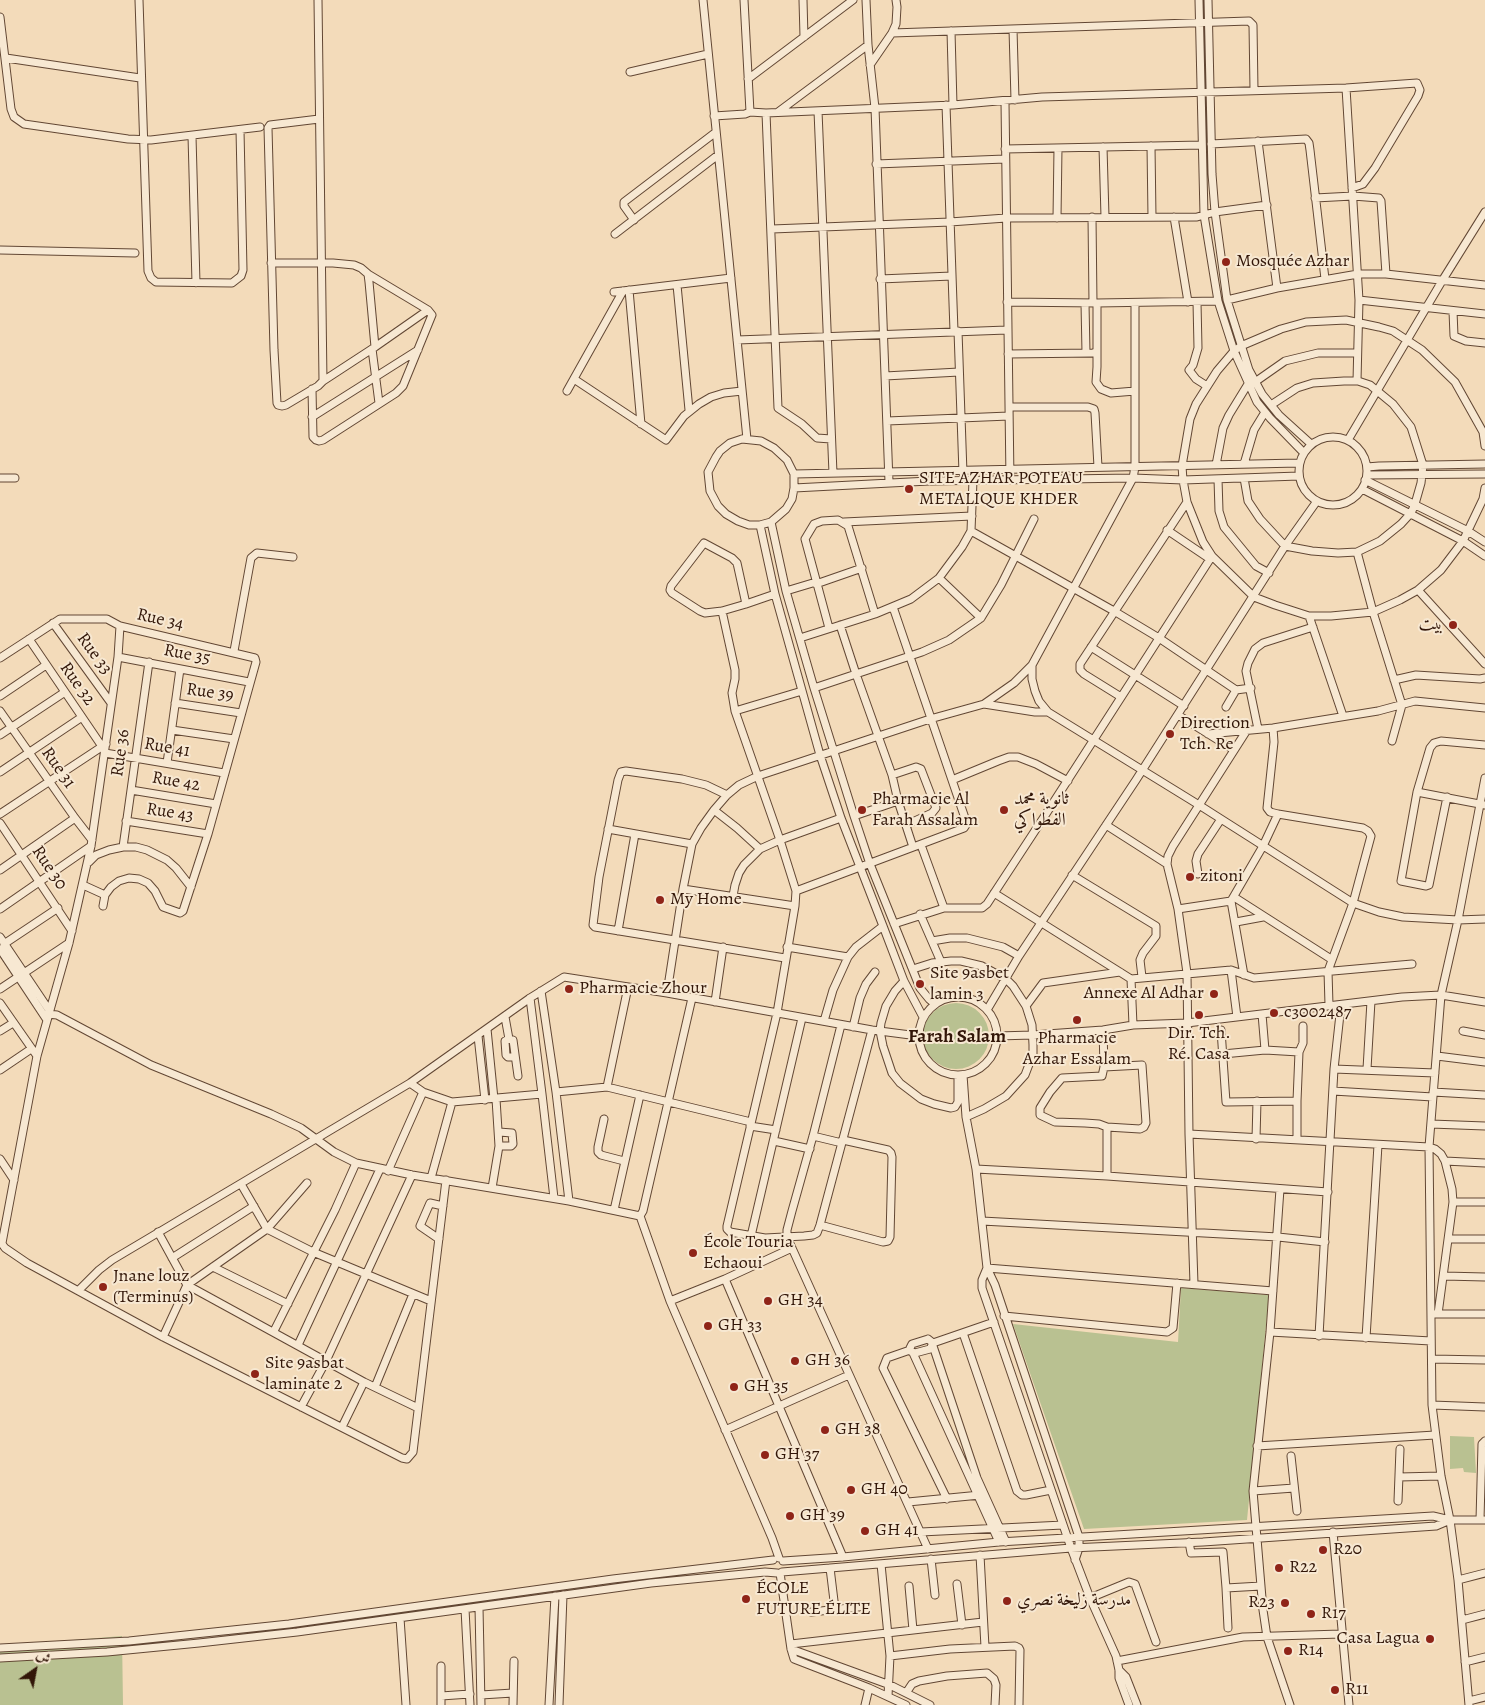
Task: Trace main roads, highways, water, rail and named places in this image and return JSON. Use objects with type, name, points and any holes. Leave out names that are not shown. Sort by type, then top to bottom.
[{"type":"place","name":"Mosquée Azhar","points":[[1226,262]]},
{"type":"place","name":"SITE AZHAR POTEAU METALIQUE KHDER","points":[[909,489]]},
{"type":"place","name":"بيت","points":[[1453,625]]},
{"type":"place","name":"Direction Tch. Re","points":[[1170,734]]},
{"type":"place","name":"Pharmacie Al Farah Assalam","points":[[862,810]]},
{"type":"place","name":"ثانوية محمد الفطواكي","points":[[1004,810]]},
{"type":"place","name":"zitoni","points":[[1190,877]]},
{"type":"place","name":"My Home","points":[[660,900]]},
{"type":"place","name":"Site 9asbet lamin 3","points":[[920,984]]},
{"type":"place","name":"Pharmacie Zhour","points":[[569,989]]},
{"type":"place","name":"Annexe Al Adhar","points":[[1214,994]]},
{"type":"place","name":"c3002487","points":[[1274,1013]]},
{"type":"place","name":"Dir. Tch. Ré. Casa","points":[[1199,1015]]},
{"type":"place","name":"Pharmacie Azhar Essalam","points":[[1077,1020]]},
{"type":"place","name":"École Touria Echaoui","points":[[693,1253]]},
{"type":"place","name":"Jnane louz (Terminus)","points":[[103,1287]]},
{"type":"place","name":"GH 34","points":[[768,1301]]},
{"type":"place","name":"GH 33","points":[[708,1326]]},
{"type":"place","name":"GH 36","points":[[795,1361]]},
{"type":"place","name":"Site 9asbat laminate 2","points":[[255,1374]]},
{"type":"place","name":"GH 35","points":[[734,1387]]},
{"type":"place","name":"GH 38","points":[[825,1430]]},
{"type":"place","name":"GH 37","points":[[765,1455]]},
{"type":"place","name":"GH 40","points":[[851,1490]]},
{"type":"place","name":"GH 39","points":[[790,1516]]},
{"type":"place","name":"GH 41","points":[[865,1531]]},
{"type":"place","name":"R20","points":[[1323,1550]]},
{"type":"place","name":"R22","points":[[1279,1568]]},
{"type":"place","name":"ÉCOLE FUTURE ÉLITE","points":[[746,1599]]},
{"type":"place","name":"مدرسة زليخة نصري","points":[[1007,1601]]},
{"type":"place","name":"R23","points":[[1285,1603]]},
{"type":"place","name":"R17","points":[[1311,1614]]},
{"type":"place","name":"Casa Lagua","points":[[1430,1639]]},
{"type":"place","name":"R14","points":[[1288,1651]]},
{"type":"place","name":"R11","points":[[1335,1690]]},
{"type":"district","name":"Farah Salam","points":[[957,1037]]}]
